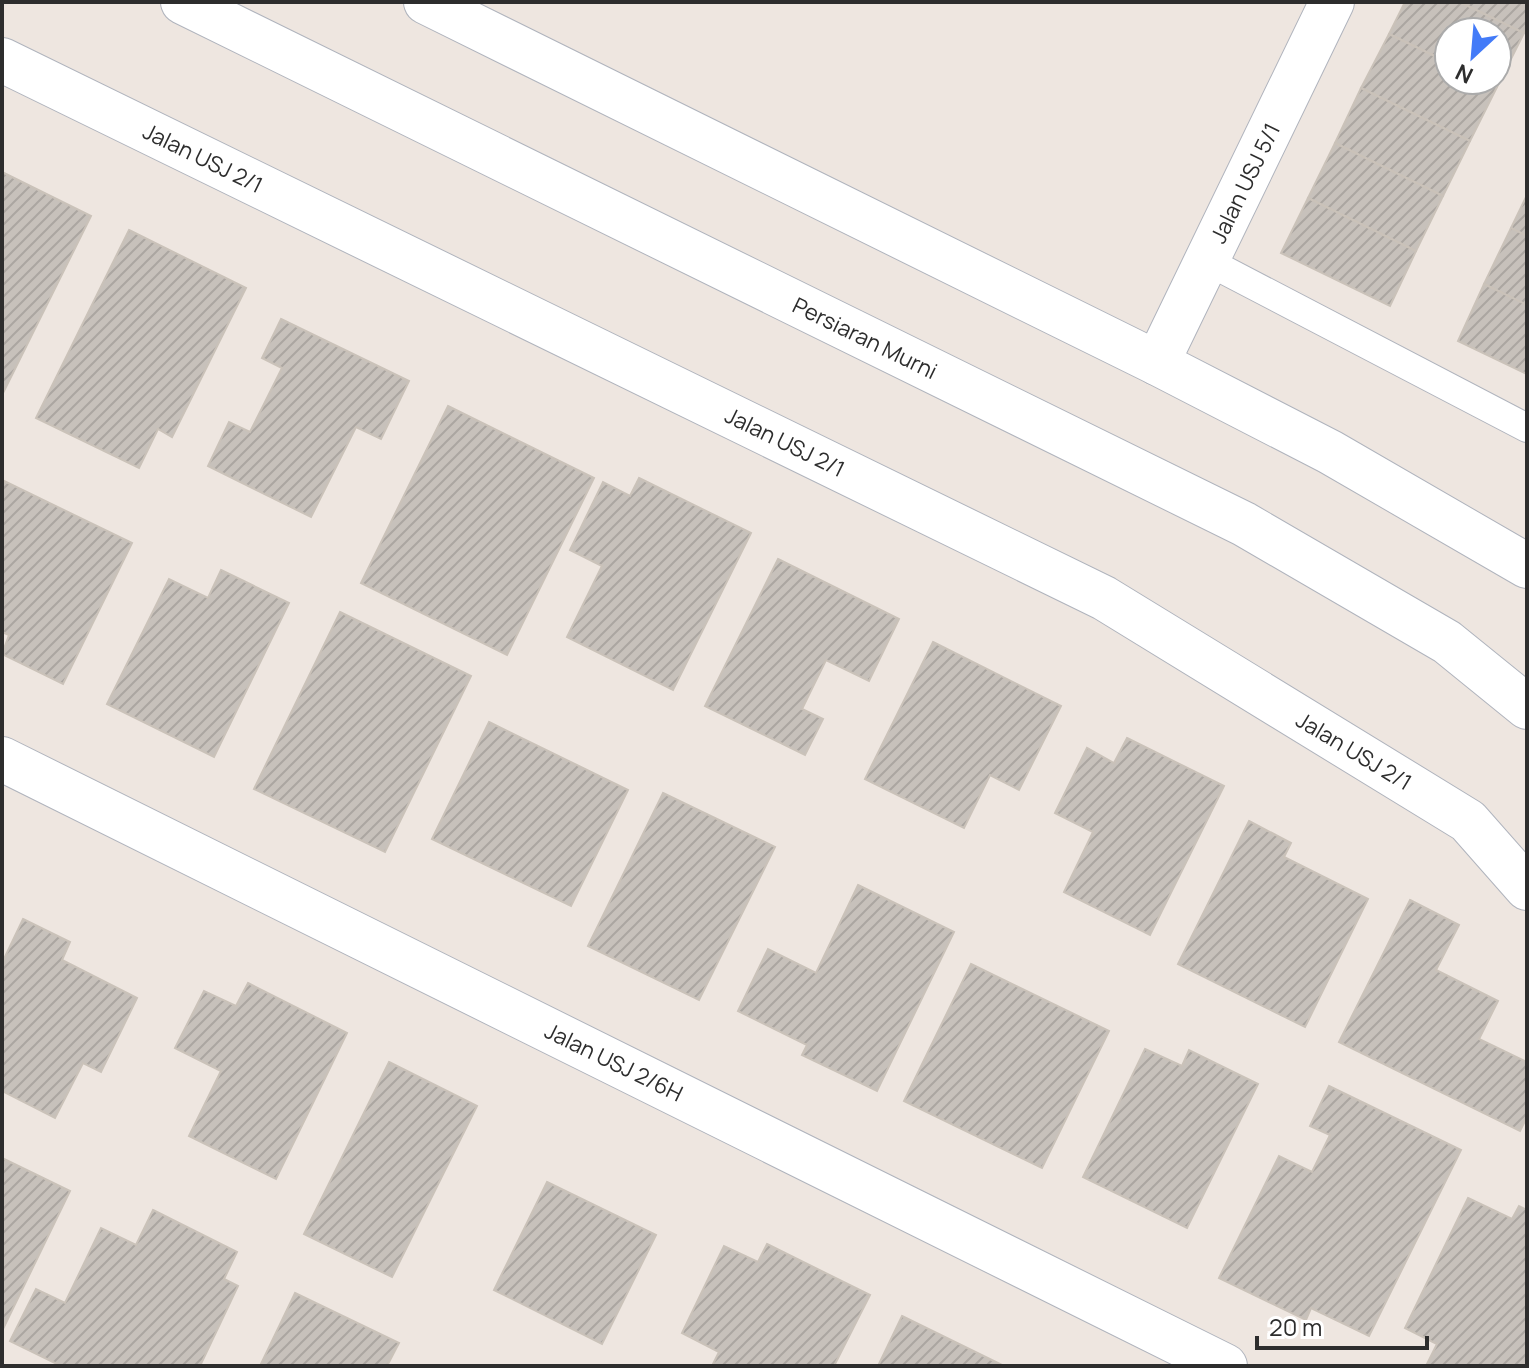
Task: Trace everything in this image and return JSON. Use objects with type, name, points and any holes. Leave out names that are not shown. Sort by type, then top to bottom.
[{"type":"street","name":"Persiaran Murni","points":[[183,2],[1244,524],[1447,642],[1527,707]]},
{"type":"street","points":[[426,2],[1157,363],[1330,452],[1527,566]]},
{"type":"street","name":"Jalan USJ 5/1","points":[[1157,363],[1332,2]]},
{"type":"street","name":"Jalan USJ 2/1","points":[[2,60],[1104,598],[1468,821],[1527,888]]},
{"type":"street","name":"Jalan USJ 2/6H","points":[[2,759],[1225,1366]]},
{"type":"lane","points":[[1207,261],[1527,428]]},
{"type":"building","points":[[1405,2],[1460,2],[1489,16],[1433,16],[1433,55],[1389,34]]},
{"type":"building","points":[[1460,2],[1527,2],[1527,27],[1524,33],[1513,28],[1513,16],[1489,16]]},
{"type":"building","points":[[1513,28],[1524,33],[1513,55]]},
{"type":"building","points":[[1389,34],[1433,55],[1433,96],[1492,96],[1470,141],[1361,88]]},
{"type":"building","points":[[1361,88],[1470,141],[1443,196],[1335,143]]},
{"type":"building","points":[[1335,143],[1443,196],[1416,251],[1308,198]]},
{"type":"building","points":[[2,172],[91,216],[2,395]]},
{"type":"building","points":[[1527,195],[1527,236],[1511,228]]},
{"type":"building","points":[[1308,198],[1416,251],[1390,306],[1281,253]]},
{"type":"building","points":[[1511,228],[1527,236],[1527,305],[1484,284]]},
{"type":"building","points":[[129,230],[246,288],[172,437],[158,429],[139,468],[36,418]]},
{"type":"building","points":[[1484,284],[1527,305],[1527,374],[1458,341]]},
{"type":"building","points":[[281,319],[409,381],[381,439],[356,427],[311,517],[208,466],[229,422],[250,432],[282,368],[262,358]]},
{"type":"building","points":[[448,406],[594,478],[507,655],[361,583]]},
{"type":"building","points":[[639,478],[751,533],[673,690],[567,637],[602,566],[570,550],[603,482],[630,496]]},
{"type":"building","points":[[2,480],[132,543],[63,684],[2,654],[9,635],[2,632]]},
{"type":"building","points":[[778,559],[899,619],[869,681],[826,660],[802,709],[823,719],[805,755],[705,706]]},
{"type":"building","points":[[221,570],[289,603],[214,757],[107,704],[169,579],[208,598]]},
{"type":"building","points":[[340,612],[471,676],[385,852],[254,789]]},
{"type":"building","points":[[933,642],[1061,706],[1019,790],[990,775],[964,828],[865,779]]},
{"type":"building","points":[[489,722],[628,790],[571,906],[432,839]]},
{"type":"building","points":[[1127,738],[1224,786],[1150,935],[1064,892],[1093,832],[1055,813],[1087,748],[1114,763]]},
{"type":"building","points":[[663,793],[775,847],[699,1000],[588,946]]},
{"type":"building","points":[[1249,821],[1291,843],[1284,857],[1368,899],[1305,1027],[1178,964]]},
{"type":"building","points":[[858,885],[954,932],[877,1091],[802,1055],[807,1045],[738,1011],[768,949],[816,973]]},
{"type":"building","points":[[1410,900],[1459,925],[1436,970],[1498,1001],[1479,1039],[1527,1062],[1527,1117],[1520,1131],[1339,1042]]},
{"type":"building","points":[[23,919],[70,942],[62,960],[137,998],[101,1072],[83,1063],[55,1118],[2,1091],[2,963]]},
{"type":"building","points":[[971,964],[1109,1031],[1042,1168],[904,1101]]},
{"type":"building","points":[[248,983],[347,1033],[276,1179],[189,1136],[221,1071],[175,1048],[204,991],[236,1006]]},
{"type":"building","points":[[1145,1049],[1182,1066],[1189,1050],[1258,1084],[1187,1228],[1083,1177]]},
{"type":"building","points":[[389,1062],[477,1106],[392,1277],[304,1234]]},
{"type":"building","points":[[1329,1086],[1461,1150],[1369,1336],[1311,1308],[1306,1320],[1219,1278],[1279,1156],[1312,1172],[1330,1135],[1310,1126]]},
{"type":"building","points":[[2,1158],[70,1191],[2,1331]]},
{"type":"building","points":[[547,1182],[656,1235],[602,1344],[494,1290]]},
{"type":"building","points":[[1468,1198],[1512,1219],[1519,1206],[1527,1210],[1527,1366],[1426,1366],[1437,1344],[1405,1328]]},
{"type":"building","points":[[153,1210],[237,1252],[224,1279],[238,1286],[200,1366],[61,1366],[10,1341],[36,1289],[65,1303],[101,1228],[136,1245]]},
{"type":"building","points":[[767,1244],[870,1295],[834,1366],[712,1366],[719,1352],[682,1333],[724,1246],[758,1262]]},
{"type":"building","points":[[295,1293],[399,1343],[387,1366],[260,1366]]},
{"type":"building","points":[[902,1316],[1004,1366],[878,1366]]}]
